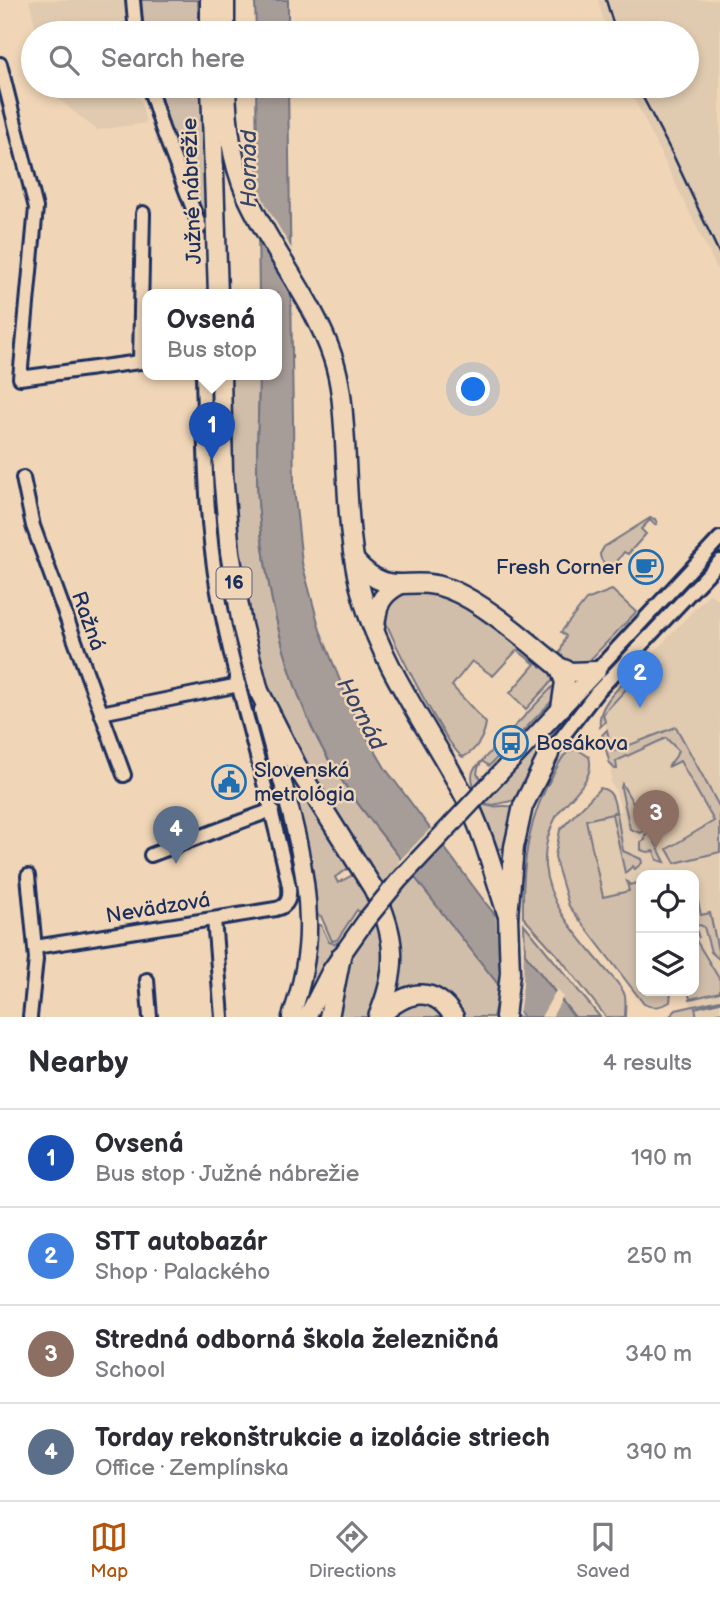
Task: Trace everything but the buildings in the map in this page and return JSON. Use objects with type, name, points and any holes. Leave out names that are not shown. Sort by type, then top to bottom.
[{"type":"highway","points":[[210,0],[210,21]]},
{"type":"highway","points":[[225,0],[225,21]]},
{"type":"highway","name":"Južné nábrežie","points":[[211,98],[218,289]]},
{"type":"highway","name":"Južné nábrežie","points":[[227,98],[233,152],[252,206],[320,326],[334,361],[340,386],[354,560],[363,600],[398,680],[467,800],[488,849],[508,916]]},
{"type":"highway","name":"16","points":[[221,380],[223,474],[230,552],[242,625],[259,691]]},
{"type":"highway","points":[[354,560],[372,578],[400,585],[430,584],[459,594],[485,609],[559,667],[571,672],[596,671]]},
{"type":"highway","points":[[375,631],[380,600],[400,585]]},
{"type":"highway","points":[[559,667],[565,690],[561,708]]},
{"type":"highway","points":[[259,691],[292,757],[373,888],[385,914],[393,948],[393,964],[378,1017]]},
{"type":"highway","points":[[505,1017],[511,961],[508,916],[514,847],[523,806],[549,754]]},
{"type":"highway","points":[[329,1017],[341,956]]},
{"type":"highway","points":[[378,1017],[401,998],[419,995],[432,996],[441,1001],[454,1017]]},
{"type":"main road","points":[[307,1017],[341,956],[399,880],[596,671]]},
{"type":"main road","name":"16","points":[[259,691],[290,813],[303,874],[308,920],[303,977],[291,1017]]},
{"type":"street","points":[[133,0],[135,21]]},
{"type":"street","points":[[0,64],[36,208],[20,378],[142,362]]},
{"type":"street","points":[[153,98],[200,227]]},
{"type":"street","points":[[143,213],[144,289]]},
{"type":"street","points":[[151,855],[272,810],[224,627],[207,499],[203,380]]},
{"type":"street","name":"Ražná","points":[[23,478],[33,526],[124,775]]},
{"type":"street","points":[[596,671],[720,538]]},
{"type":"street","points":[[549,754],[597,692],[720,561]]},
{"type":"street","points":[[101,713],[239,685]]},
{"type":"street","name":"Nevädzová","points":[[35,947],[276,909],[286,904],[289,886],[272,810]]},
{"type":"street","points":[[28,876],[35,947],[30,1017]]},
{"type":"street","points":[[214,919],[222,1017]]},
{"type":"street","points":[[148,980],[150,1017]]},
{"type":"shaded area","points":[[29,0],[126,0],[127,21],[34,21]]},
{"type":"shaded area","points":[[133,0],[198,0],[199,21],[135,21]]},
{"type":"shaded area","points":[[255,0],[288,0],[288,21],[256,21]]},
{"type":"shaded area","points":[[598,0],[720,0],[720,275],[634,98],[699,98],[699,21],[604,21]]},
{"type":"shaded area","points":[[140,98],[146,123],[97,130],[58,99]]},
{"type":"shaded area","points":[[153,98],[202,98],[206,227],[200,227]]},
{"type":"shaded area","points":[[256,98],[288,98],[294,488],[302,563],[320,630],[352,711],[385,768],[574,1017],[524,1017],[351,793],[326,755],[299,697],[288,665],[272,599],[258,501],[259,380],[282,380],[282,289],[259,289]]},
{"type":"shaded area","points":[[228,380],[259,380],[257,485],[261,532],[279,632],[299,697],[326,755],[360,806],[524,1017],[506,1017],[496,1004],[493,1017],[460,1017],[456,1009],[393,995],[388,904],[396,895],[381,881],[377,886],[313,787],[269,696],[246,614],[231,492]]},
{"type":"shaded area","points":[[650,518],[657,523],[655,525],[650,520],[641,529],[646,534],[628,554],[624,552],[616,563],[620,566],[618,568],[603,562],[600,554],[604,547]]},
{"type":"shaded area","points":[[720,548],[720,553],[571,713],[539,757],[520,799],[493,805],[484,803],[473,782],[474,769],[557,682],[554,699],[489,766],[482,761],[477,774],[492,790],[558,722],[542,744],[530,770],[570,710]]},
{"type":"shaded area","points":[[612,590],[636,612],[587,663],[578,667],[563,660],[560,653],[566,636],[561,632],[586,600]]},
{"type":"shaded area","points":[[427,593],[445,598],[478,615],[554,674],[554,679],[526,709],[510,693],[535,664],[517,650],[493,676],[472,661],[452,686],[486,723],[479,743],[463,757],[434,716],[385,619],[387,603],[400,594]]},
{"type":"shaded area","points":[[709,594],[720,600],[720,1017],[694,1017],[689,996],[699,996],[699,870],[636,870],[636,966],[603,897],[585,820],[621,811],[611,783],[612,752],[603,714],[641,673],[638,669]]},
{"type":"shaded area","points":[[638,669],[641,673],[603,714],[605,722],[600,727],[602,710],[606,702]]},
{"type":"shaded area","points":[[676,727],[720,808],[720,852],[675,863],[667,849],[714,821],[680,761],[668,767],[678,750],[666,738],[616,761],[615,769],[610,764],[602,735],[607,730],[612,752]]},
{"type":"shaded area","points":[[281,748],[351,867],[335,877],[338,883],[356,873],[380,927],[383,944],[381,977],[367,1017],[332,1017],[344,969],[373,923],[357,910],[337,940],[332,941],[321,916],[317,915],[311,871]]},
{"type":"shaded area","points":[[577,749],[589,757],[588,773],[585,781],[554,821],[546,846],[545,866],[559,909],[622,989],[625,1017],[606,1017],[559,957],[523,917],[526,859],[538,805],[561,760],[566,754]]},
{"type":"shaded area","points":[[622,784],[648,829],[640,833],[630,829]]},
{"type":"shaded area","points":[[600,788],[610,793],[616,811],[612,813],[617,813],[623,851],[641,859],[642,863],[625,873],[612,814],[586,820],[603,897],[629,891],[627,882],[630,885],[636,883],[636,994],[569,906],[555,856],[560,830]]},
{"type":"shaded area","points":[[480,803],[517,808],[507,848],[498,849]]},
{"type":"shaded area","points":[[650,832],[665,862],[657,860],[654,851],[641,850],[641,842]]},
{"type":"shaded area","points":[[699,906],[701,915],[710,913],[720,960],[711,952],[704,927],[700,925]]},
{"type":"shaded area","points":[[317,924],[321,925],[329,942],[339,942],[308,994],[316,949]]},
{"type":"shaded area","points":[[524,924],[600,1017],[575,1017],[525,954]]},
{"type":"shaded area","points":[[699,945],[720,980],[720,992],[690,999],[689,996],[699,996]]},
{"type":"shaded area","points":[[638,996],[671,996],[670,1002],[660,1006],[644,1004]]},
{"type":"shaded area","points":[[420,998],[450,1017],[387,1017]]},
{"type":"shaded area","points":[[720,1000],[695,1008],[697,1017],[669,1017],[676,1010]]},
{"type":"pier","points":[[253,176],[267,207],[293,251],[294,292],[254,225]]},
{"type":"pier","points":[[432,827],[444,842],[410,878],[398,862]]},
{"type":"pier","points":[[495,911],[524,947],[519,1016],[497,990],[499,957]]},
{"type":"pier","points":[[557,989],[563,997],[552,1017],[541,1017]]},
{"type":"railway","points":[[606,0],[612,21]]},
{"type":"railway","points":[[643,98],[720,255]]},
{"type":"railway","points":[[704,1017],[720,1013]]},
{"type":"place","name":"Ovsená","points":[[212,460]]},
{"type":"place","name":"Fresh Corner","points":[[646,567]]},
{"type":"place","name":"STT autobazár","points":[[640,708]]},
{"type":"place","name":"Bosákova","points":[[511,743]]},
{"type":"place","name":"Slovenská metrológia","points":[[229,782]]},
{"type":"place","name":"Stredná odborná škola železničná","points":[[656,848]]},
{"type":"place","name":"Torday rekonštrukcie a izolácie striech","points":[[176,864]]},
{"type":"water label","name":"Hornád","points":[[249,169]]},
{"type":"water label","name":"Hornád","points":[[361,714]]}]
